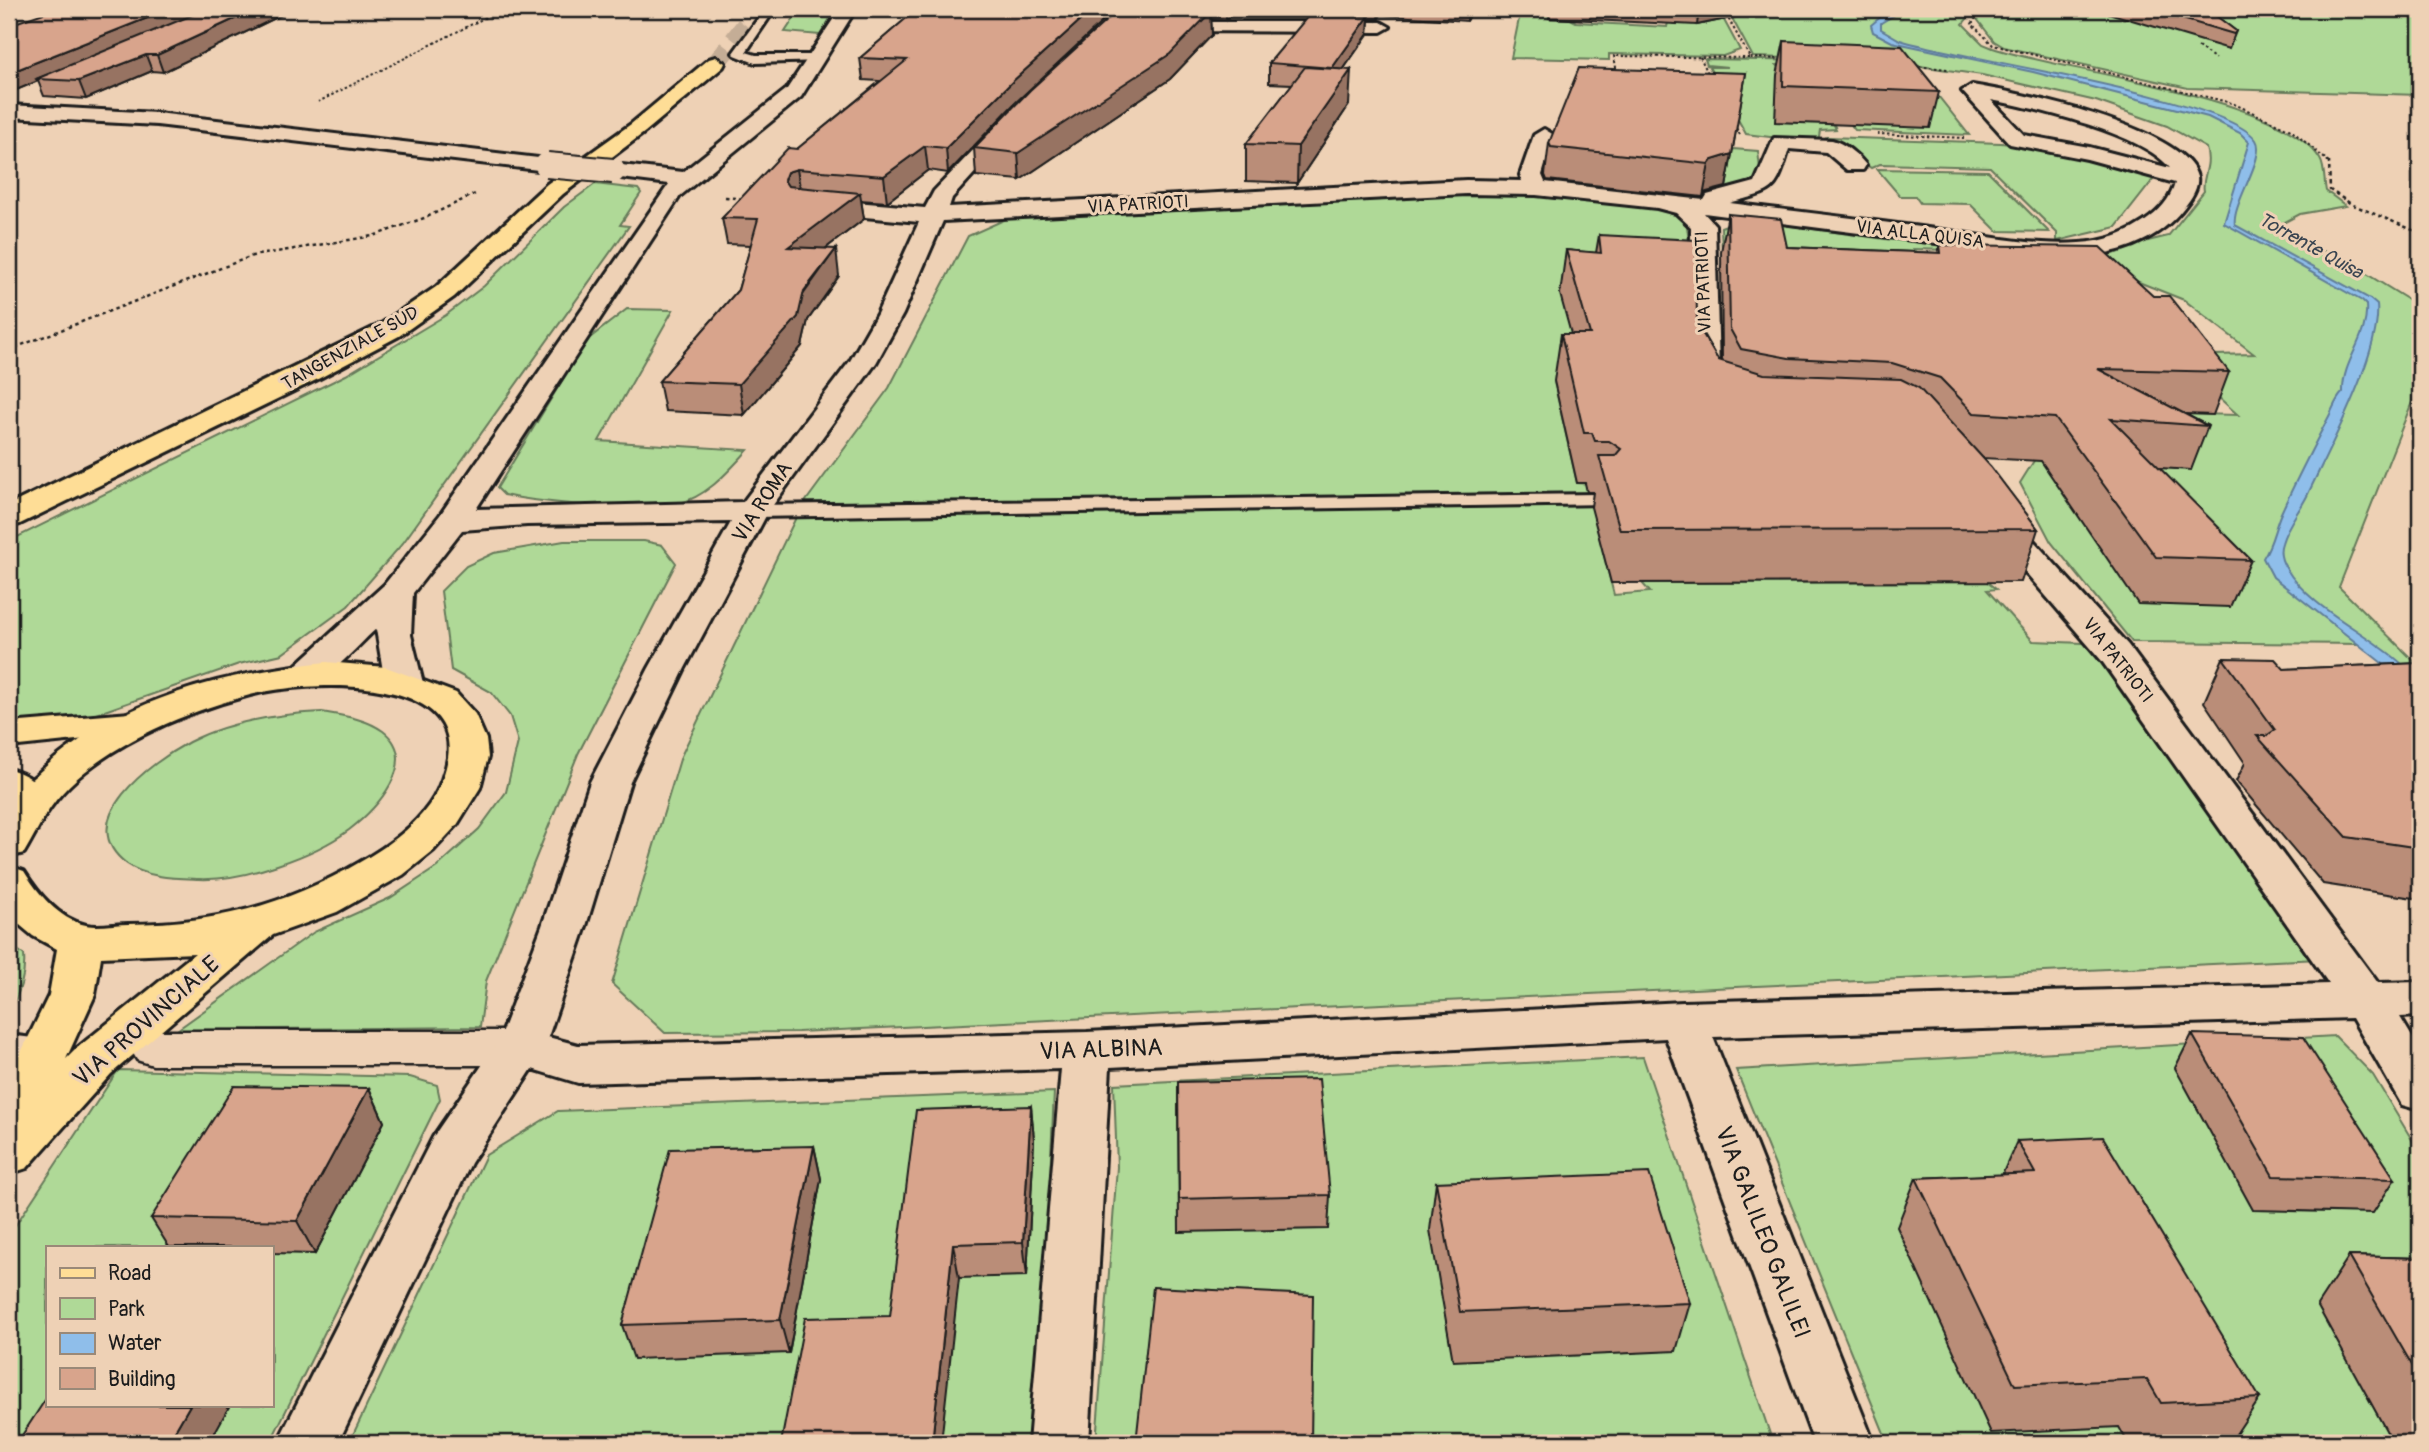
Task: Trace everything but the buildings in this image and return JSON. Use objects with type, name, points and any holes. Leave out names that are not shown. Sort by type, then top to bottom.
[{"type":"main road","name":"TANGENZIALE SUD","points":[[9,517],[306,374],[401,323],[471,271],[565,181],[638,128],[716,63]]},
{"type":"main road","name":"VIA PROVINCIALE","points":[[9,843],[16,824],[20,791],[59,772],[130,725],[215,692],[260,681],[303,675],[357,674],[404,683],[437,697],[459,717],[469,744],[467,774],[450,807],[419,841],[375,874],[320,902],[258,925],[172,941],[81,940],[17,904]]},
{"type":"main road","points":[[9,735],[130,725]]},
{"type":"main road","name":"VIA PROVINCIALE","points":[[9,1153],[94,1061],[258,925]]},
{"type":"main road","name":"VIA PROVINCIALE","points":[[9,1136],[27,1048],[72,995],[81,940]]},
{"type":"street","points":[[303,675],[396,592],[452,521],[679,186],[794,93],[848,9]]},
{"type":"street","points":[[1142,26],[1188,29],[1315,25],[1381,27]]},
{"type":"street","points":[[1972,90],[2035,102],[2153,144],[2179,164],[2186,179],[2089,153],[2017,140],[1972,90]]},
{"type":"street","points":[[13,102],[613,171],[679,186]]},
{"type":"street","name":"VIA ROMA","points":[[307,1443],[451,1152],[520,1048],[564,926],[610,782],[667,668],[753,511],[862,363],[890,314],[942,196],[1023,110]]},
{"type":"street","points":[[1536,188],[1531,175],[1544,135]]},
{"type":"street","points":[[1700,206],[1763,187],[1768,182],[1782,142],[1832,146],[1855,165]]},
{"type":"street","name":"VIA ALLA QUISA","points":[[1658,201],[1958,239],[2075,250],[2096,248],[2133,237],[2171,209],[2186,188],[2186,179]]},
{"type":"street","name":"VIA PATRIOTI","points":[[801,204],[908,216],[1466,187],[1536,188],[1658,201],[1684,208],[1703,225],[1705,371],[1720,398],[1743,407]]},
{"type":"street","name":"VIA PATRIOTI","points":[[1971,490],[2115,653],[2366,1001],[2420,1091]]},
{"type":"street","points":[[452,521],[490,516],[705,516],[753,511]]},
{"type":"street","points":[[396,592],[393,635],[404,683]]},
{"type":"street","name":"VIA ALBINA","points":[[520,1048],[578,1064],[1087,1050],[1683,1020],[2420,999]]},
{"type":"street","name":"VIA GALILEO GALILEI","points":[[1683,1020],[1844,1443]]},
{"type":"street","points":[[153,1048],[520,1048]]},
{"type":"street","points":[[1059,1443],[1087,1050]]},
{"type":"lane","points":[[770,9],[739,53],[755,59],[818,59]]},
{"type":"lane","points":[[753,511],[1600,500]]},
{"type":"path","points":[[262,131],[502,9]]},
{"type":"path","points":[[1618,82],[1614,56],[1750,58],[1723,9]]},
{"type":"path","points":[[1981,9],[1972,24],[1993,45],[2215,98],[2244,107],[2283,125],[2310,142],[2330,162],[2330,190],[2351,204],[2420,233]]},
{"type":"path","points":[[2198,47],[2216,59]]},
{"type":"path","points":[[1700,57],[1712,81]]},
{"type":"path","points":[[1731,117],[1740,135]]},
{"type":"path","points":[[1874,134],[1964,138]]},
{"type":"path","points":[[9,350],[252,256],[284,247],[338,243],[385,230],[466,199],[540,164]]},
{"type":"path","points":[[679,186],[801,204]]},
{"type":"green space","points":[[800,9],[836,9],[820,35],[785,32]]},
{"type":"green space","points":[[1521,9],[1552,9],[1576,22],[1667,27],[1671,9],[1718,9],[1740,50],[1723,56],[1609,54],[1609,60],[1511,58]]},
{"type":"green space","points":[[1727,9],[1900,9],[1884,20],[1908,9],[1975,9],[1963,24],[1983,44],[1993,48],[2219,103],[2263,118],[2298,137],[2322,162],[2326,191],[2346,206],[2300,214],[2283,223],[2285,235],[2344,260],[2420,307],[2420,353],[2412,402],[2339,587],[2420,667],[2401,666],[2366,644],[2132,642],[2051,542],[2020,483],[2065,411],[2238,415],[2173,356],[2254,354],[2184,300],[2078,258],[2168,236],[2204,191],[2208,161],[2206,148],[2167,126],[2096,101],[1982,75],[1885,61],[1753,57]]},
{"type":"green space","points":[[1985,9],[2420,9],[2420,95],[2188,88],[2004,47],[1994,41],[1977,19]]},
{"type":"green space","points":[[1705,59],[1870,62],[1873,67],[1777,65],[1827,110],[1836,129],[1820,130],[1818,143],[1746,134],[1709,67],[1728,67],[1707,65]]},
{"type":"green space","points":[[1811,73],[1927,82],[1969,135],[1855,130]]},
{"type":"green space","points":[[1828,137],[2001,143],[2037,147],[2156,176],[2116,227],[2057,241],[2057,233],[1990,167],[1880,164],[1871,168]]},
{"type":"green space","points":[[1733,149],[1758,151],[1761,178],[1721,193]]},
{"type":"green space","points":[[1877,169],[1988,171],[2049,232],[1997,231],[1970,204],[1920,203],[1915,196],[1900,196]]},
{"type":"green space","points":[[595,184],[638,189],[641,193],[620,225],[629,226],[403,543],[348,606],[282,654],[239,664],[96,714],[58,721],[9,722],[9,541],[346,375],[446,315],[484,286],[564,207]]},
{"type":"green space","points":[[1528,192],[1643,201],[1686,218],[1694,284],[1574,347],[1554,382],[1577,483],[1594,484],[1597,528],[1614,595],[1650,592],[1642,583],[1987,582],[1996,589],[1987,590],[2033,641],[2084,643],[2155,727],[2318,959],[798,1032],[665,1033],[612,984],[681,756],[800,509],[889,388],[968,236],[1015,215]]},
{"type":"green space","points":[[1742,219],[1892,240],[1898,238],[1948,243],[1952,250],[1913,249],[1920,257],[1722,250],[1721,227]]},
{"type":"green space","points":[[627,309],[673,310],[599,441],[748,450],[707,490],[676,504],[639,507],[591,505],[504,495],[497,488],[586,341]]},
{"type":"green space","points":[[564,541],[644,541],[662,545],[676,563],[578,754],[486,981],[480,1027],[177,1030],[314,932],[390,898],[437,867],[479,829],[506,792],[518,742],[510,716],[491,692],[451,670],[441,591],[466,566],[494,553]]},
{"type":"green space","points":[[322,712],[354,718],[383,731],[394,743],[398,756],[396,770],[381,798],[360,821],[334,840],[277,865],[217,879],[171,878],[143,872],[127,864],[112,847],[107,830],[112,812],[123,794],[138,778],[173,751],[205,735],[237,724],[271,717]]},
{"type":"green space","points":[[9,943],[24,955],[24,971],[9,1015]]},
{"type":"green space","points":[[2335,1036],[2373,1075],[2420,1153],[2420,1443],[1888,1443],[1736,1070]]},
{"type":"green space","points":[[1643,1057],[1773,1443],[1096,1443],[1117,1167],[1114,1084]]},
{"type":"green space","points":[[118,1070],[410,1077],[437,1085],[440,1099],[270,1443],[9,1443],[9,1235]]},
{"type":"green space","points":[[1054,1092],[1045,1287],[1030,1443],[349,1443],[486,1155],[558,1111]]},
{"type":"water","points":[[1890,9],[1904,9],[1881,23],[1881,29],[1900,40],[2091,81],[2197,109],[2235,124],[2256,140],[2257,157],[2238,206],[2235,225],[2377,305],[2376,324],[2363,373],[2328,454],[2284,536],[2282,559],[2294,580],[2316,602],[2390,654],[2420,680],[2420,693],[2273,577],[2263,558],[2292,490],[2343,392],[2347,370],[2364,328],[2366,305],[2224,223],[2249,142],[2240,133],[2208,117],[2033,72],[1892,42],[1873,32],[1871,25]]},
{"type":"tunnel","points":[[716,63],[758,9]]},
{"type":"water label","name":"Torrente Quisa","points":[[2311,245]]}]
